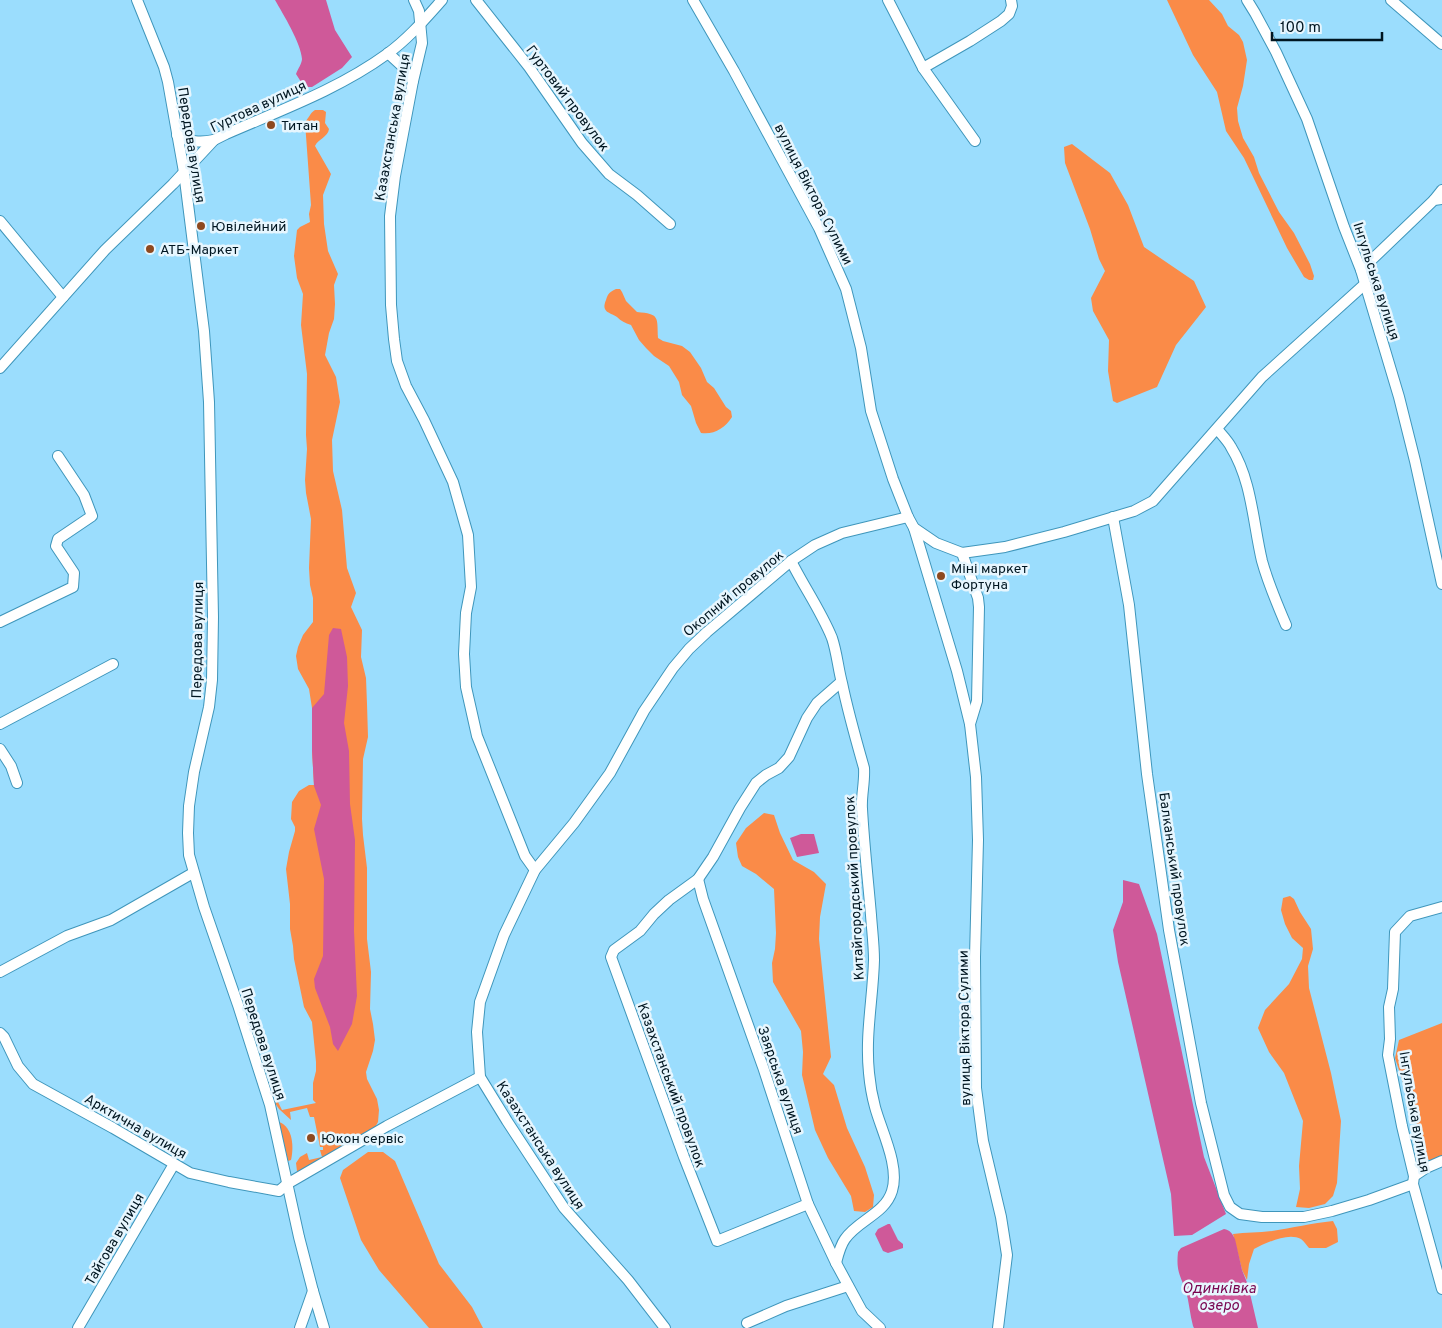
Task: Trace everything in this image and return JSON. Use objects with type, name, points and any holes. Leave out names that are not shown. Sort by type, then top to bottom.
[{"type":"street","name":"Передова вулиця","points":[[137,0],[164,67],[168,82],[184,172],[207,364],[213,617],[211,692],[194,772],[189,806],[189,855],[193,873],[270,1105],[312,1291],[324,1328]]},
{"type":"street","name":"Казахстанська вулиця","points":[[414,0],[419,11],[422,43],[412,81],[390,216],[391,305],[397,361],[406,386],[453,482],[468,535],[471,587],[464,654],[466,687],[477,736],[525,856],[535,870],[504,935],[480,1002],[476,1032],[480,1077],[564,1208],[628,1280],[665,1328]]},
{"type":"street","name":"Гуртова вулиця","points":[[0,368],[105,250],[214,140],[330,88],[354,75],[388,53],[420,24],[442,0]]},
{"type":"street","name":"Гуртовий провулок","points":[[476,0],[529,67],[582,143],[609,174],[637,195],[670,224]]},
{"type":"street","name":"вулиця Віктора Сулими","points":[[693,0],[734,71],[819,228],[846,289],[861,348],[871,411],[892,479],[914,528],[970,724],[976,777],[978,840],[975,957],[976,1088],[983,1140],[1008,1255],[998,1328]]},
{"type":"street","points":[[888,0],[923,68],[975,141]]},
{"type":"street","points":[[923,68],[1001,21],[1009,14],[1012,6],[1011,0]]},
{"type":"street","name":"Інгульська вулиця","points":[[1247,0],[1283,66],[1307,119],[1344,227],[1361,270],[1404,415],[1418,470],[1442,584]]},
{"type":"street","points":[[1391,0],[1442,44]]},
{"type":"street","points":[[388,53],[401,65],[412,81]]},
{"type":"street","points":[[177,135],[193,141],[214,140]]},
{"type":"street","points":[[1361,270],[1438,199],[1442,190]]},
{"type":"street","points":[[0,221],[63,297]]},
{"type":"street","points":[[962,553],[1005,547],[1134,511],[1153,501],[1262,377],[1365,284]]},
{"type":"street","points":[[1217,429],[1231,446],[1241,465],[1262,561],[1273,596],[1286,625]]},
{"type":"street","points":[[0,622],[74,587],[74,573],[56,546],[58,539],[92,516],[84,496],[58,456]]},
{"type":"street","name":"Окопний провулок","points":[[535,870],[574,823],[610,773],[644,711],[673,668],[689,649],[791,560],[815,545],[842,533],[908,517]]},
{"type":"street","name":"Балканський провулок","points":[[1113,517],[1129,605],[1148,774],[1169,930],[1201,1103],[1224,1195],[1230,1208],[1240,1214],[1262,1217],[1304,1217],[1369,1200],[1414,1180]]},
{"type":"street","name":"вулиця Віктора Сулими","points":[[914,528],[936,543],[962,553],[978,598],[977,701],[970,724]]},
{"type":"street","name":"Китайгородський провулок","points":[[791,560],[802,584],[822,616],[832,639],[839,662],[841,682],[864,768],[865,779],[862,807],[874,958],[868,1062],[874,1106],[892,1164],[894,1177],[892,1191],[885,1203],[845,1239],[836,1263]]},
{"type":"street","points":[[0,724],[113,664]]},
{"type":"street","points":[[698,878],[713,857],[756,783],[766,774],[779,768],[789,757],[807,718],[817,703],[841,682]]},
{"type":"street","points":[[0,749],[17,783]]},
{"type":"street","points":[[0,972],[67,936],[111,920],[193,873]]},
{"type":"street","name":"Казахстанський провулок","points":[[698,878],[668,900],[640,931],[614,950],[611,957],[716,1241],[808,1204]]},
{"type":"street","name":"Заярська вулиця","points":[[698,878],[703,899],[763,1067],[808,1204],[836,1263],[862,1311],[880,1328]]},
{"type":"street","name":"Інгульська вулиця","points":[[1442,907],[1410,916],[1395,932],[1393,989],[1389,1007],[1390,1039],[1388,1055],[1414,1180],[1442,1289]]},
{"type":"street","name":"Арктична вулиця","points":[[0,1033],[4,1036],[18,1066],[33,1084],[190,1173],[279,1191],[287,1184]]},
{"type":"street","points":[[287,1184],[387,1126],[480,1077]]},
{"type":"street","points":[[1414,1180],[1426,1168],[1442,1161]]},
{"type":"street","name":"Тайгова вулиця","points":[[78,1328],[174,1164]]},
{"type":"street","points":[[747,1323],[786,1306],[848,1286]]},
{"type":"street","points":[[300,1328],[312,1291]]},
{"type":"shaded area","points":[[1167,0],[1209,0],[1222,14],[1228,26],[1239,35],[1243,42],[1247,60],[1237,108],[1238,121],[1243,138],[1254,157],[1259,173],[1279,212],[1294,233],[1310,264],[1314,276],[1313,280],[1304,277],[1287,248],[1244,158],[1226,131],[1217,92],[1193,55]]},
{"type":"shaded area","points":[[315,110],[326,112],[325,123],[329,129],[327,134],[315,146],[331,174],[323,195],[324,224],[328,251],[338,274],[334,285],[334,319],[325,355],[336,377],[340,402],[332,440],[333,471],[342,510],[347,568],[356,593],[351,607],[362,630],[361,657],[366,678],[368,737],[363,759],[362,819],[367,868],[367,939],[371,972],[370,1009],[375,1040],[366,1072],[367,1079],[377,1099],[379,1110],[378,1122],[374,1129],[302,1173],[297,1171],[296,1163],[300,1157],[307,1153],[309,1160],[322,1157],[320,1150],[323,1150],[323,1147],[320,1147],[314,1117],[310,1117],[307,1108],[290,1112],[291,1120],[275,1103],[278,1102],[282,1110],[316,1103],[313,1100],[316,1062],[312,1022],[304,1007],[294,959],[286,869],[295,831],[291,819],[292,802],[299,791],[309,785],[314,785],[312,708],[309,689],[298,669],[296,656],[303,635],[313,622],[313,598],[309,568],[311,519],[305,480],[307,374],[301,325],[303,294],[297,278],[294,256],[297,230],[310,222],[311,205],[305,122]]},
{"type":"shaded area","points":[[1072,144],[1110,173],[1128,205],[1144,247],[1194,281],[1206,307],[1176,345],[1157,387],[1117,403],[1113,401],[1108,371],[1109,340],[1093,311],[1091,298],[1105,271],[1065,163],[1064,147]]},
{"type":"shaded area","points":[[616,289],[620,289],[626,301],[637,312],[650,314],[656,318],[658,338],[682,346],[690,352],[701,368],[707,382],[714,388],[726,407],[731,411],[732,417],[723,427],[715,432],[701,433],[691,406],[682,395],[679,382],[669,366],[646,348],[631,325],[605,309],[608,296]]},
{"type":"shaded area","points":[[764,813],[774,815],[793,860],[814,872],[826,884],[820,917],[819,939],[831,1057],[823,1074],[834,1085],[847,1128],[865,1167],[874,1195],[873,1207],[865,1212],[854,1211],[851,1196],[828,1158],[815,1130],[802,1075],[803,1052],[801,1031],[773,982],[772,963],[776,933],[774,889],[756,874],[742,866],[738,857],[736,843],[746,828]]},
{"type":"shaded area","points":[[1290,896],[1294,899],[1311,929],[1313,949],[1308,966],[1309,988],[1331,1073],[1341,1121],[1337,1183],[1333,1196],[1325,1204],[1309,1208],[1296,1207],[1300,1189],[1299,1166],[1303,1121],[1284,1073],[1269,1052],[1258,1028],[1265,1010],[1289,984],[1302,959],[1303,948],[1292,938],[1281,910],[1283,898]]},
{"type":"shaded area","points":[[1442,1023],[1442,1157],[1429,1161],[1395,1058],[1399,1040]]},
{"type":"shaded area","points":[[279,1122],[290,1133],[292,1155],[291,1160],[288,1161]]},
{"type":"shaded area","points":[[368,1152],[383,1152],[395,1161],[439,1264],[472,1307],[483,1328],[429,1328],[379,1270],[361,1240],[340,1178],[343,1170]]},
{"type":"shaded area","points":[[1333,1221],[1337,1229],[1338,1242],[1326,1248],[1309,1248],[1301,1239],[1290,1237],[1277,1239],[1254,1249],[1249,1264],[1247,1280],[1242,1270],[1233,1234],[1272,1231]]},
{"type":"water","points":[[275,0],[326,0],[335,30],[352,57],[342,68],[312,87],[303,85],[296,74],[301,64],[301,52]]},
{"type":"water","points":[[333,628],[341,629],[347,657],[348,686],[344,723],[349,751],[350,804],[355,840],[354,931],[357,996],[352,1024],[338,1051],[333,1044],[330,1027],[315,988],[314,979],[323,956],[324,879],[314,829],[321,805],[314,786],[312,708],[324,694],[329,635]]},
{"type":"water","points":[[801,834],[814,834],[819,853],[797,857],[790,838]]},
{"type":"water","points":[[1123,880],[1139,884],[1157,934],[1204,1157],[1226,1214],[1192,1235],[1174,1236],[1171,1194],[1118,962],[1113,930],[1123,902]]},
{"type":"water","points":[[890,1224],[898,1240],[903,1244],[903,1248],[888,1253],[883,1251],[875,1234],[878,1229]]},
{"type":"water","name":"Одинківка озеро","points":[[1224,1229],[1231,1232],[1235,1239],[1258,1328],[1194,1328],[1193,1326],[1186,1291],[1178,1268],[1178,1252],[1181,1248]]},
{"type":"place","name":"Титан","points":[[271,125]]},
{"type":"place","name":"Ювілейний","points":[[201,226]]},
{"type":"place","name":"АТБ-Маркет","points":[[150,249]]},
{"type":"place","name":"Міні маркет Фортуна","points":[[941,576]]},
{"type":"place","name":"Юкон сервіс","points":[[311,1138]]}]
